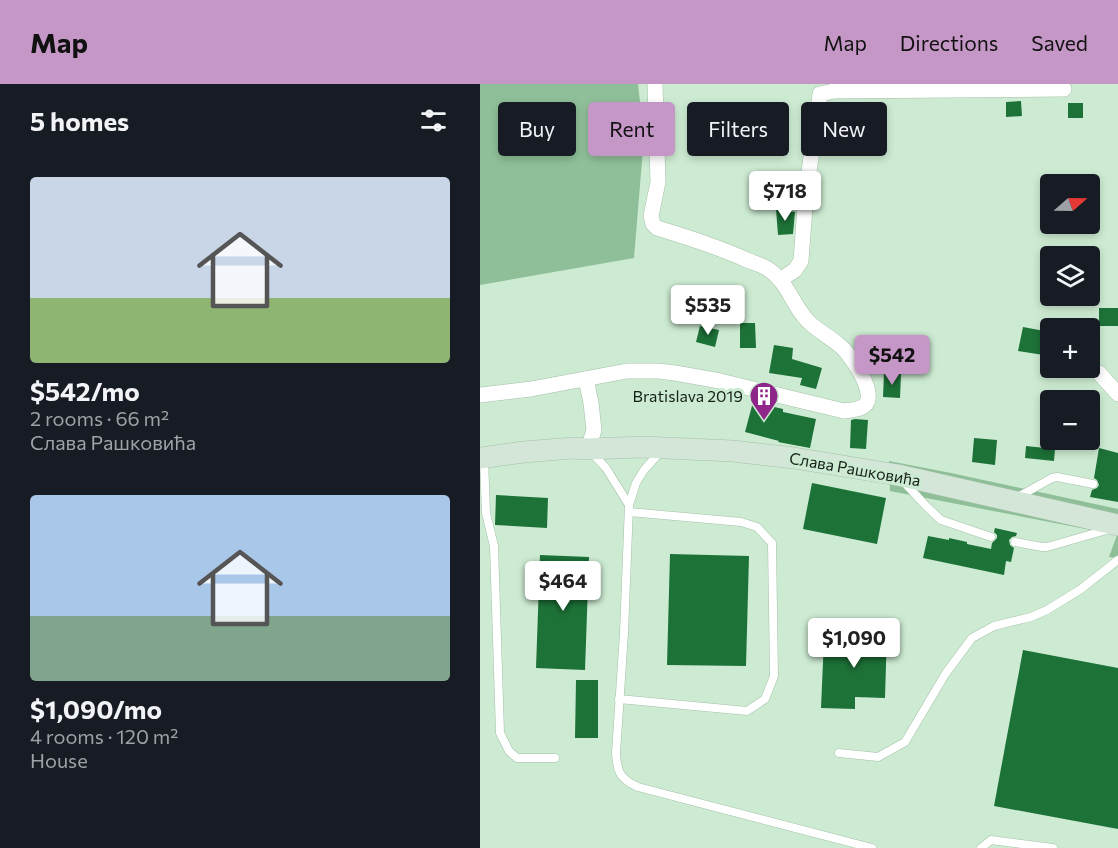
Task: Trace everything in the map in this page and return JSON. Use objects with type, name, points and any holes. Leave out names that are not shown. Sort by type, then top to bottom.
[{"type":"main road","name":"Слава Рашковића","points":[[482,458],[573,448],[620,447],[733,451],[898,475],[1118,526]]},
{"type":"street","points":[[480,395],[531,389],[627,372],[658,371],[720,381],[844,411],[865,406],[868,397],[854,360],[805,318],[785,286],[768,269],[727,251],[657,228],[653,224],[651,216],[658,182],[655,84]]},
{"type":"street","points":[[785,286],[801,261],[820,94],[1064,89]]},
{"type":"street","points":[[1100,375],[1118,394]]},
{"type":"street","points":[[586,380],[594,430],[588,449]]},
{"type":"lane","points":[[664,448],[644,470],[636,483],[629,509],[616,763],[618,771],[628,783],[638,787],[872,848]]},
{"type":"lane","points":[[588,449],[606,468],[629,509]]},
{"type":"lane","points":[[482,458],[486,513],[494,546],[500,733],[509,751],[517,758],[555,758]]},
{"type":"lane","points":[[898,475],[941,520],[991,537]]},
{"type":"lane","points":[[1011,501],[1052,478],[1093,484]]},
{"type":"lane","points":[[620,699],[747,711],[765,699],[774,676],[772,543],[757,527],[741,522],[629,509]]},
{"type":"lane","points":[[1016,542],[1047,547],[1118,526]]},
{"type":"lane","points":[[839,753],[878,757],[905,742],[946,673],[972,638],[994,626],[1031,617],[1047,610],[1081,589],[1118,560]]},
{"type":"lane","points":[[981,848],[991,840],[1053,848]]},
{"type":"green space","points":[[480,84],[638,84],[640,102],[588,102],[588,156],[642,156],[634,258],[480,285]]},
{"type":"green space","points":[[889,461],[1118,509],[1118,558],[1109,557],[1117,535],[890,491]]},
{"type":"building","points":[[1021,101],[1022,116],[1006,117],[1006,102]]},
{"type":"building","points":[[1068,103],[1083,103],[1083,118],[1068,118]]},
{"type":"building","points":[[776,209],[795,212],[793,234],[778,235]]},
{"type":"building","points":[[1099,308],[1118,308],[1118,326],[1100,326]]},
{"type":"building","points":[[740,323],[755,323],[756,348],[740,348]]},
{"type":"building","points":[[700,326],[719,330],[715,347],[696,342]]},
{"type":"building","points":[[1023,327],[1040,330],[1040,354],[1018,351]]},
{"type":"building","points":[[774,345],[793,348],[792,359],[822,368],[816,389],[800,385],[802,378],[769,373]]},
{"type":"building","points":[[884,373],[901,374],[900,398],[883,397]]},
{"type":"building","points":[[753,402],[783,409],[783,412],[816,419],[810,448],[778,442],[745,432]]},
{"type":"building","points":[[851,420],[868,420],[866,449],[850,448]]},
{"type":"building","points":[[974,438],[997,440],[995,465],[972,462]]},
{"type":"building","points":[[1026,446],[1040,447],[1040,450],[1055,450],[1054,461],[1025,458]]},
{"type":"building","points":[[1100,448],[1118,453],[1118,502],[1090,497],[1092,490],[1099,485],[1094,478]]},
{"type":"building","points":[[812,483],[886,498],[877,544],[803,529]]},
{"type":"building","points":[[496,495],[548,498],[547,528],[495,525]]},
{"type":"building","points":[[995,528],[1017,533],[1009,540],[1010,545],[1014,548],[1011,562],[1006,561],[1004,575],[923,558],[928,536],[949,540],[949,538],[991,549],[992,543],[997,538]]},
{"type":"building","points":[[670,554],[749,556],[746,666],[667,665]]},
{"type":"building","points":[[540,555],[589,557],[585,670],[536,668]]},
{"type":"building","points":[[857,630],[887,631],[885,698],[855,697],[855,709],[821,708],[824,639],[856,640]]},
{"type":"building","points":[[1023,650],[1118,668],[1118,829],[994,806]]},
{"type":"building","points":[[576,680],[598,680],[598,738],[575,738]]},
{"type":"place","name":"Bratislava 2019","points":[[764,422]]}]
